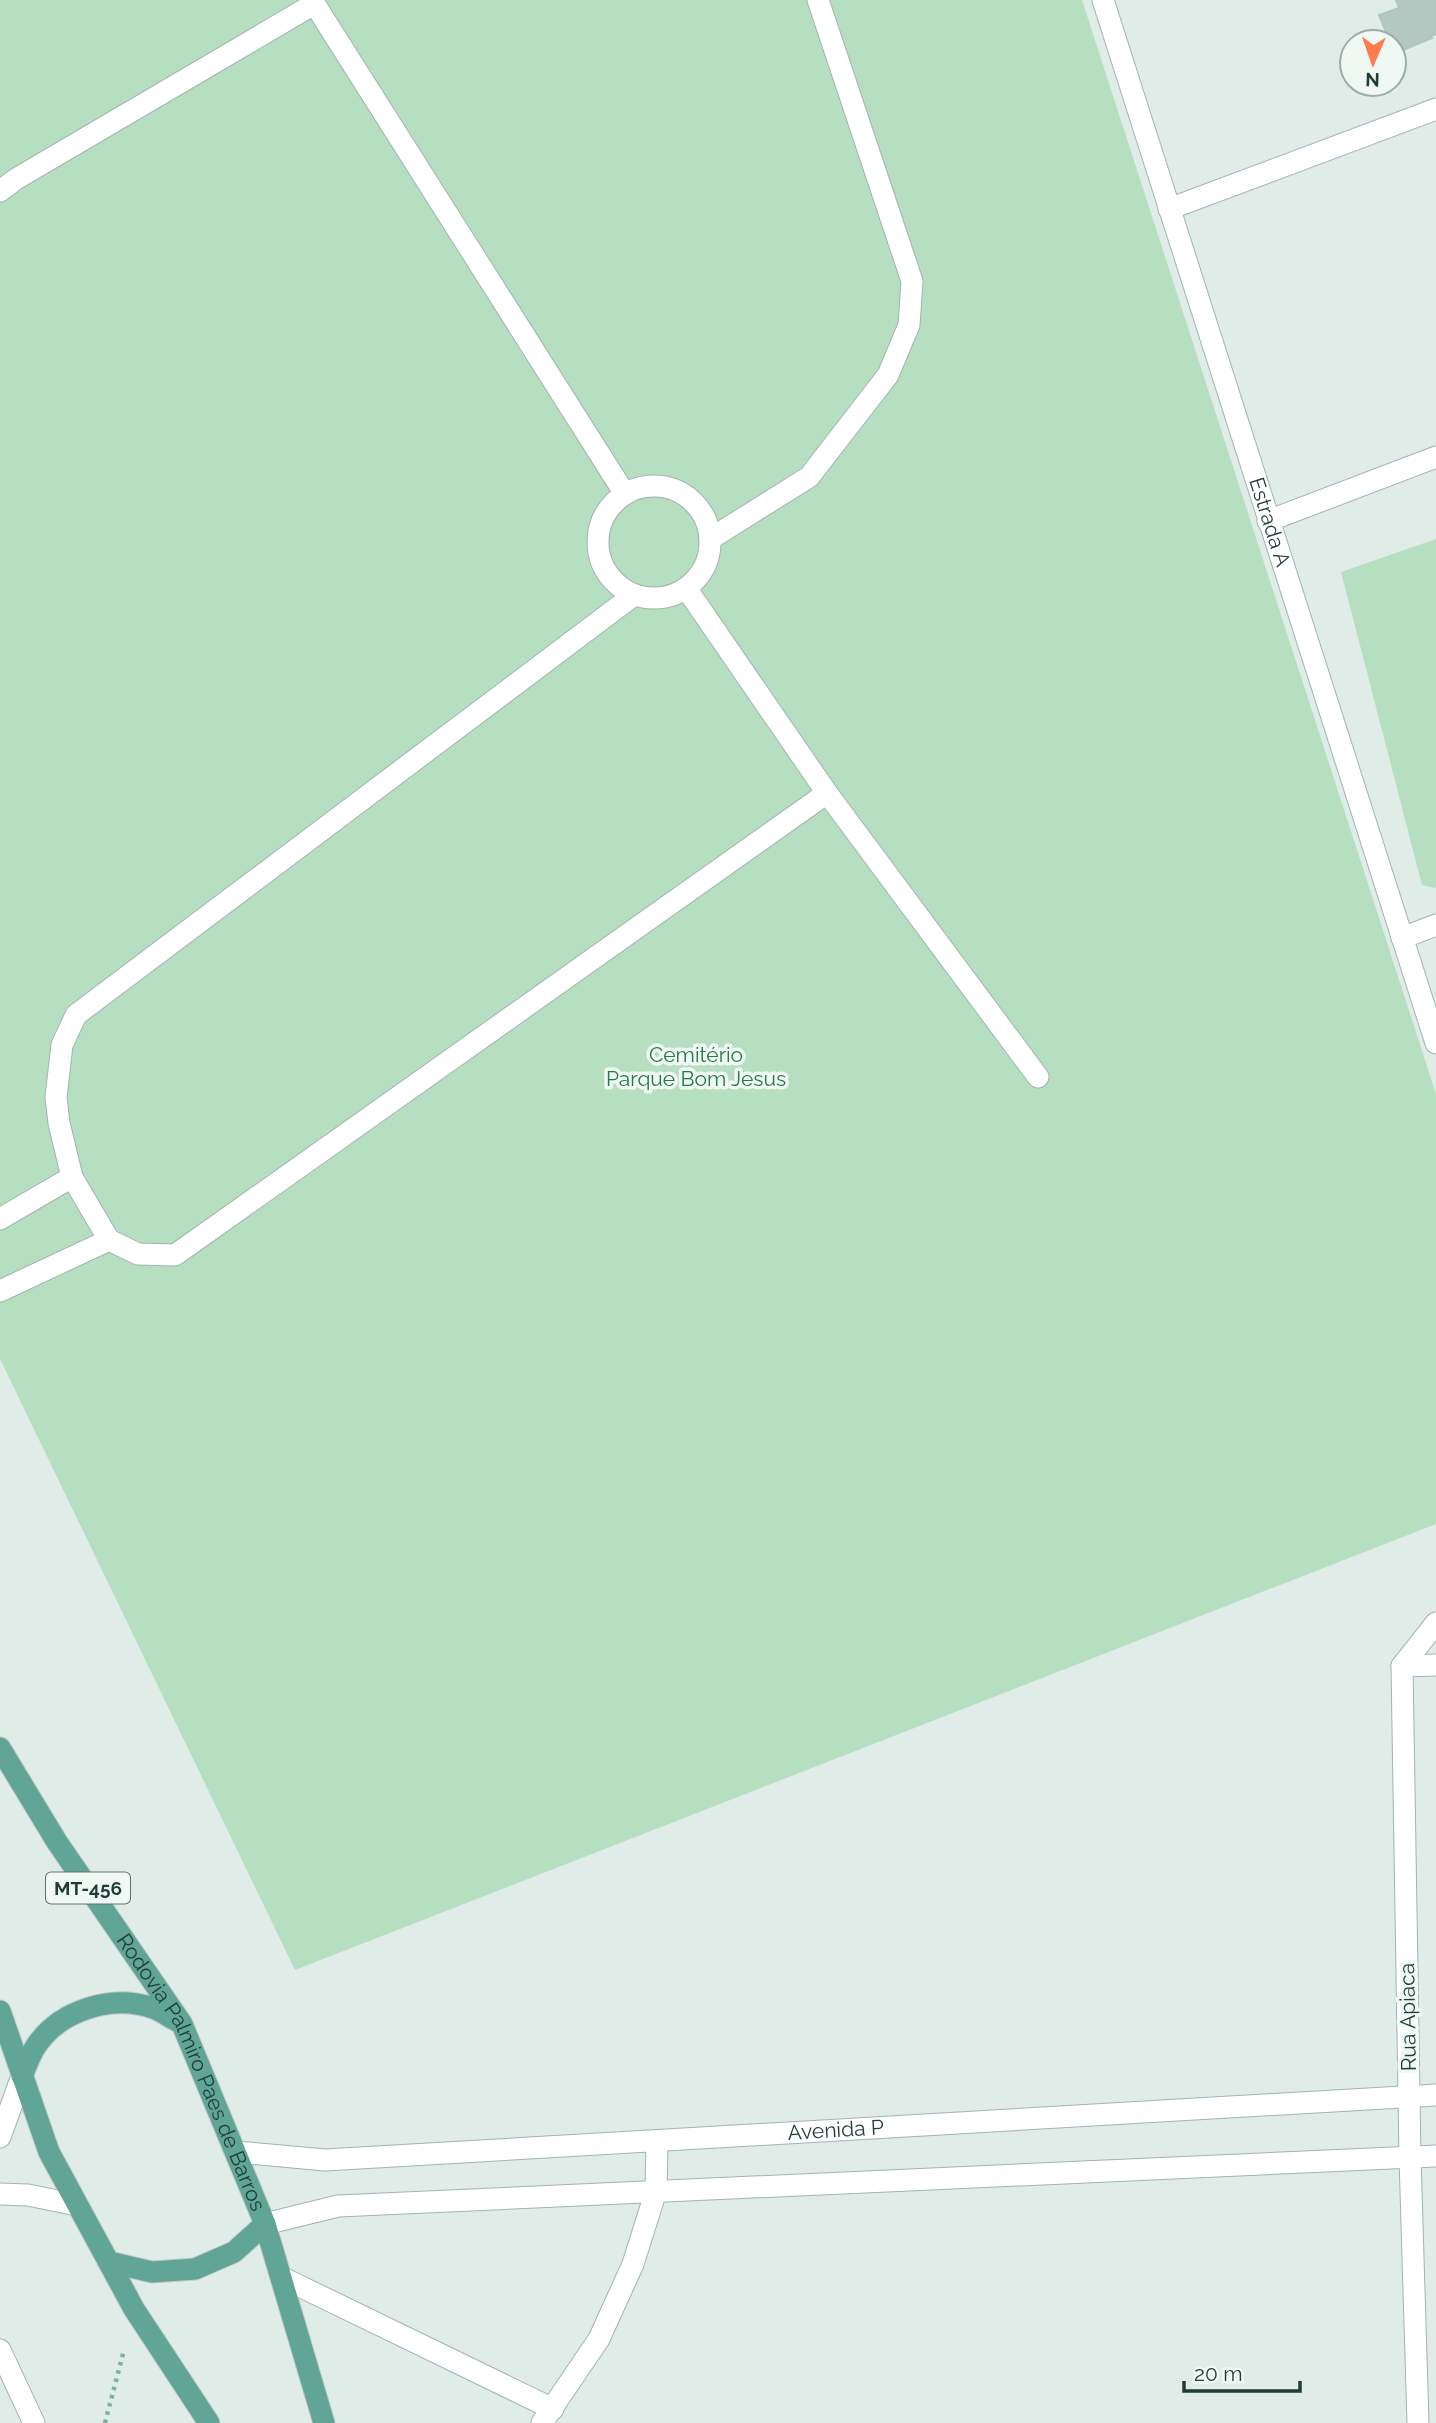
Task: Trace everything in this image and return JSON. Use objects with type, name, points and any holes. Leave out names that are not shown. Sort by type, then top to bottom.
[{"type":"main road","name":"Rodovia Palmiro Paes de Barros","points":[[0,1748],[57,1842],[182,2024],[265,2224],[324,2423]]},
{"type":"main road","points":[[22,2076],[36,2046],[58,2022],[88,2007],[121,2002],[153,2008],[182,2024]]},
{"type":"main road","points":[[0,2011],[49,2152],[134,2309],[209,2423]]},
{"type":"main road","points":[[109,2262],[152,2272],[195,2269],[234,2252],[265,2224]]},
{"type":"street","points":[[710,539],[809,477],[888,375],[909,326],[912,281],[818,0]]},
{"type":"street","name":"Estrada A","points":[[1103,0],[1436,1043]]},
{"type":"street","points":[[0,191],[313,2],[625,494]]},
{"type":"street","points":[[1169,209],[1436,109]]},
{"type":"street","points":[[1268,522],[1436,457]]},
{"type":"street","points":[[644,487],[663,487],[681,493],[696,505],[706,521],[710,539],[708,558],[699,575],[686,589],[670,597],[652,599],[634,595],[618,586],[606,573],[599,556],[597,538],[601,521],[611,506],[625,494],[644,487]]},
{"type":"street","points":[[686,589],[827,793],[1038,1077]]},
{"type":"street","points":[[634,595],[76,1015],[61,1045],[56,1097],[59,1123],[72,1177],[109,1240],[138,1254],[175,1255],[827,793]]},
{"type":"street","points":[[1402,938],[1436,925]]},
{"type":"street","points":[[0,1219],[72,1177]]},
{"type":"street","points":[[0,1291],[109,1240]]},
{"type":"street","points":[[1402,1666],[1436,1623]]},
{"type":"street","points":[[1402,1666],[1436,1665]]},
{"type":"street","name":"Rua Apiaca","points":[[1402,1666],[1410,2157],[1418,2423]]},
{"type":"street","points":[[0,2137],[22,2076]]},
{"type":"street","name":"Avenida P","points":[[237,2152],[325,2160],[1436,2095]]},
{"type":"street","points":[[281,2277],[547,2416],[599,2339],[632,2264],[656,2191],[657,2141]]},
{"type":"street","points":[[265,2224],[338,2206],[1436,2156]]},
{"type":"street","points":[[0,2194],[28,2195],[77,2205]]},
{"type":"street","points":[[0,2350],[34,2423]]},
{"type":"path","points":[[105,2423],[134,2309]]},
{"type":"green space","name":"Cemitério Parque Bom Jesus","points":[[0,0],[1082,0],[1436,1094],[1436,1524],[295,1970],[0,1359]]},
{"type":"green space","points":[[1436,539],[1436,888],[1422,885],[1341,572]]},
{"type":"building","points":[[1396,0],[1436,0],[1436,34],[1408,48],[1408,28],[1384,28],[1379,15],[1399,8]]}]
